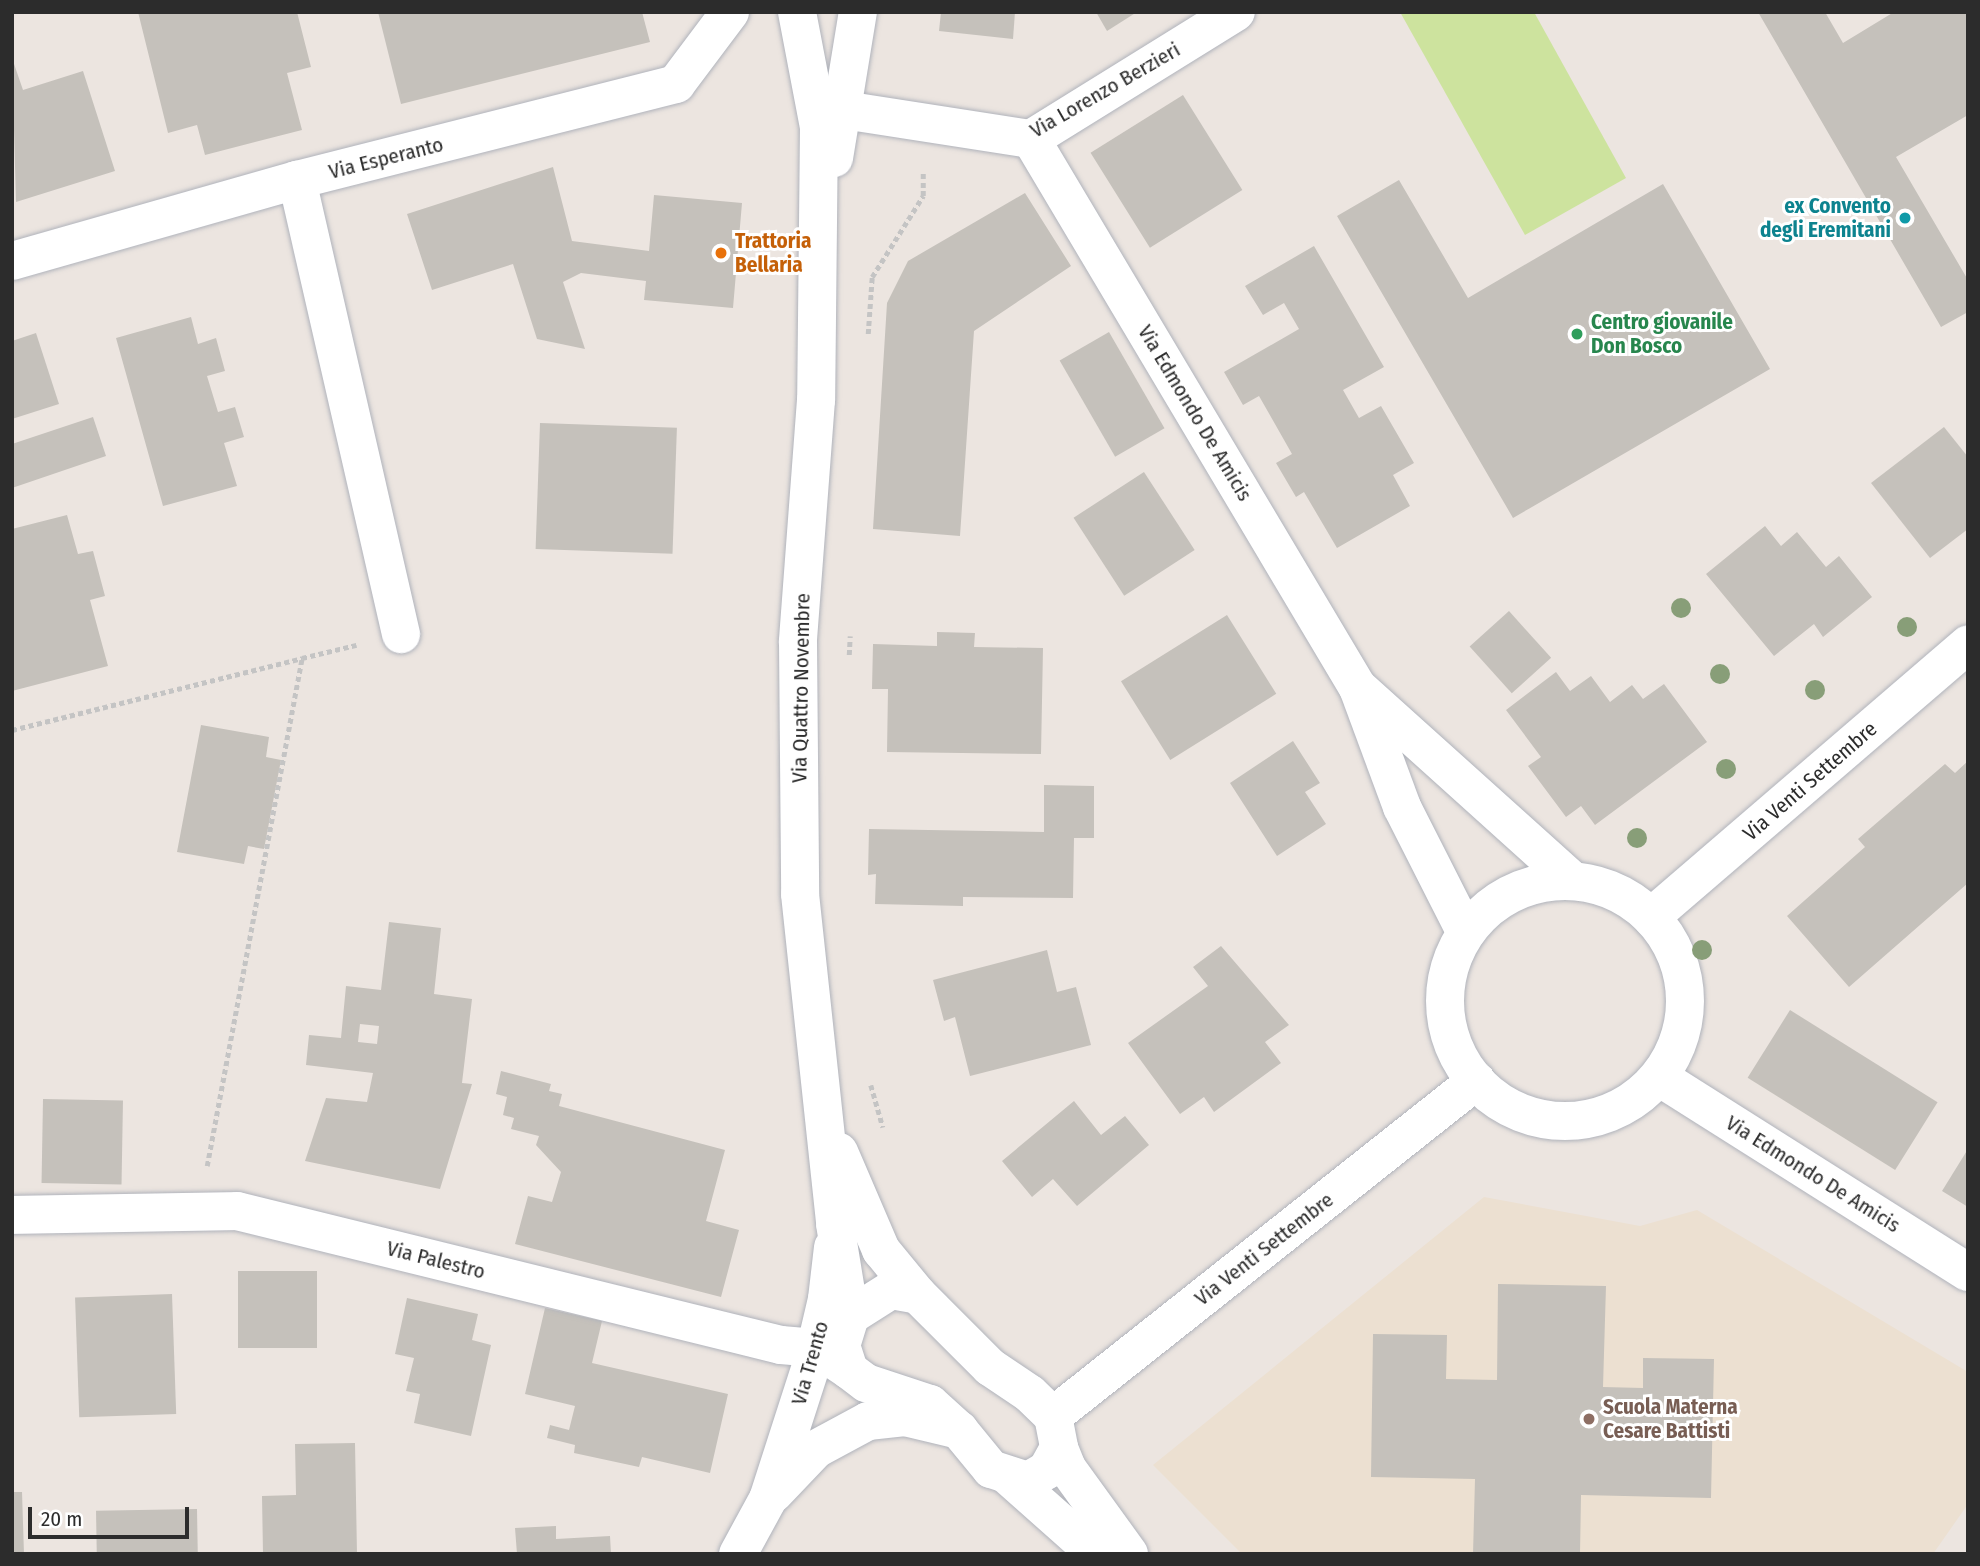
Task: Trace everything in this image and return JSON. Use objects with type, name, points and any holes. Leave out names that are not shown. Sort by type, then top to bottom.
[{"type":"street","name":"Via Esperanto","points":[[12,261],[297,180],[676,84],[730,12]]},
{"type":"street","name":"Via Quattro Novembre","points":[[797,12],[819,127],[816,400],[798,642],[800,894],[835,1224],[850,1316],[841,1346],[849,1370]]},
{"type":"street","name":"Via Quattro Novembre","points":[[817,261],[858,12]]},
{"type":"street","name":"Via Lorenzo Berzieri","points":[[843,110],[1031,139],[1236,12]]},
{"type":"street","name":"Via Edmondo De Amicis","points":[[1031,139],[1358,688],[1402,807],[1465,933]]},
{"type":"street","points":[[297,180],[401,634]]},
{"type":"street","name":"Via Venti Settembre","points":[[1651,917],[1968,644]]},
{"type":"street","name":"Via Edmondo De Amicis","points":[[1358,688],[1572,880]]},
{"type":"street","points":[[1572,880],[1610,890],[1651,917],[1669,939],[1681,966],[1685,995],[1684,1024],[1674,1052],[1658,1077],[1637,1097],[1612,1111],[1564,1120],[1525,1114],[1499,1101],[1476,1081],[1458,1055],[1447,1025],[1445,993],[1451,962],[1465,933],[1486,910],[1512,893],[1541,883],[1572,880]]},
{"type":"street","name":"Via Edmondo De Amicis","points":[[1658,1077],[1968,1272]]},
{"type":"street","name":"Via Venti Settembre","points":[[1056,1432],[1476,1081]]},
{"type":"street","name":"Via Quattro Novembre","points":[[824,1115],[881,1250],[918,1294],[990,1367],[1030,1394],[1056,1432],[1066,1468],[1129,1554]]},
{"type":"street","name":"Via Palestro","points":[[12,1215],[237,1211],[781,1345],[816,1348],[849,1370]]},
{"type":"street","name":"Via Trento","points":[[738,1554],[768,1499],[816,1348],[827,1299],[835,1224]]},
{"type":"street","points":[[850,1316],[891,1290],[918,1294]]},
{"type":"street","points":[[849,1370],[866,1383],[930,1404],[959,1430],[991,1469],[1007,1475],[1028,1481],[1047,1470],[1056,1432]]},
{"type":"street","name":"Via Trento","points":[[768,1499],[816,1449],[868,1420],[905,1417],[959,1430]]},
{"type":"street","points":[[1007,1475],[1096,1554]]},
{"type":"path","points":[[867,344],[872,277],[923,196],[923,122]]},
{"type":"path","points":[[849,658],[850,631]]},
{"type":"path","points":[[12,730],[401,634]]},
{"type":"path","points":[[199,1211],[302,658]]},
{"type":"path","points":[[871,1082],[885,1136]]},
{"type":"shaded area","name":"Scuola Materna Cesare Battisti","points":[[1484,1197],[1640,1226],[1697,1210],[1968,1372],[1968,1504],[1933,1554],[1242,1554],[1153,1465]]},
{"type":"green space","points":[[1400,12],[1534,12],[1626,178],[1525,235]]},
{"type":"building","points":[[138,12],[297,12],[311,67],[287,73],[302,130],[205,155],[197,125],[168,133]]},
{"type":"building","points":[[378,12],[642,12],[650,42],[401,104]]},
{"type":"building","points":[[941,12],[1015,12],[1013,39],[939,31]]},
{"type":"building","points":[[1096,12],[1137,12],[1107,31]]},
{"type":"building","name":"ex Convento degli Eremitani","points":[[1758,12],[1825,12],[1843,43],[1894,12],[1968,12],[1968,115],[1896,157],[1968,280],[1968,312],[1941,327]]},
{"type":"building","points":[[12,58],[23,90],[83,71],[115,171],[16,202]]},
{"type":"building","points":[[1183,95],[1242,190],[1150,248],[1091,153]]},
{"type":"building","points":[[553,167],[572,241],[649,251],[654,195],[742,203],[733,308],[644,300],[646,281],[581,273],[563,282],[585,349],[537,339],[513,264],[432,290],[407,214]]},
{"type":"building","name":"Centro giovanile Don Bosco","points":[[1399,180],[1468,298],[1663,184],[1770,369],[1513,518],[1337,216]]},
{"type":"building","points":[[1025,193],[1071,266],[974,331],[960,536],[873,529],[887,303],[908,261]]},
{"type":"building","points":[[1314,246],[1384,367],[1343,390],[1359,418],[1381,406],[1414,463],[1393,475],[1410,506],[1337,548],[1304,492],[1296,497],[1276,463],[1292,454],[1259,396],[1243,405],[1224,372],[1299,329],[1284,303],[1263,315],[1245,286]]},
{"type":"building","points":[[191,317],[198,344],[216,338],[225,371],[207,376],[218,412],[235,407],[244,437],[224,443],[237,486],[163,506],[116,338]]},
{"type":"building","points":[[1109,332],[1164,428],[1115,457],[1060,361]]},
{"type":"building","points":[[36,333],[59,404],[12,419],[12,341]]},
{"type":"building","points":[[93,417],[106,456],[12,488],[12,444]]},
{"type":"building","points":[[540,423],[677,428],[673,554],[536,549]]},
{"type":"building","points":[[1944,427],[1968,457],[1968,529],[1930,558],[1871,483]]},
{"type":"building","points":[[1144,472],[1195,550],[1124,596],[1074,518]]},
{"type":"building","points":[[67,515],[78,554],[93,551],[105,596],[90,600],[108,666],[12,691],[12,529]]},
{"type":"building","points":[[1765,526],[1781,546],[1797,532],[1826,567],[1839,556],[1872,597],[1823,637],[1814,624],[1774,656],[1706,574]]},
{"type":"building","points":[[1509,611],[1551,658],[1512,693],[1470,646]]},
{"type":"building","points":[[1227,615],[1276,694],[1170,760],[1121,681]]},
{"type":"building","points":[[937,632],[975,633],[974,647],[1043,648],[1041,754],[887,752],[888,689],[872,689],[873,644],[937,646]]},
{"type":"building","points":[[1556,672],[1570,691],[1591,676],[1610,702],[1632,685],[1643,699],[1664,684],[1707,742],[1595,825],[1581,806],[1566,817],[1528,766],[1541,757],[1506,710]]},
{"type":"building","points":[[201,725],[269,737],[266,757],[281,760],[264,849],[248,846],[244,864],[177,852]]},
{"type":"building","points":[[1293,741],[1320,783],[1305,792],[1326,824],[1277,856],[1230,783]]},
{"type":"building","points":[[1968,761],[1968,883],[1849,987],[1787,916],[1865,847],[1858,839],[1945,764],[1955,773]]},
{"type":"building","points":[[1044,785],[1094,786],[1094,838],[1074,838],[1073,898],[963,897],[963,906],[875,904],[876,874],[868,875],[869,829],[1044,832]]},
{"type":"building","points":[[389,922],[441,928],[434,994],[472,999],[462,1083],[472,1084],[440,1189],[305,1161],[326,1098],[367,1102],[373,1073],[306,1065],[309,1035],[341,1038],[346,986],[381,990]],"holes":[[[360,1024],[379,1026],[377,1044],[358,1042]]]},
{"type":"building","points":[[1221,946],[1289,1025],[1265,1042],[1281,1063],[1214,1112],[1204,1097],[1180,1114],[1128,1043],[1208,986],[1193,967]]},
{"type":"building","points":[[1047,950],[1057,992],[1076,987],[1091,1045],[970,1076],[955,1017],[944,1021],[933,980]]},
{"type":"building","points":[[1790,1010],[1938,1102],[1895,1170],[1748,1078]]},
{"type":"building","points":[[501,1071],[551,1084],[549,1091],[562,1094],[559,1106],[725,1150],[706,1221],[739,1230],[721,1297],[515,1244],[528,1196],[552,1202],[561,1172],[536,1145],[539,1136],[511,1129],[514,1118],[503,1115],[507,1097],[496,1094]]},
{"type":"building","points":[[43,1099],[123,1100],[122,1184],[42,1183]]},
{"type":"building","points":[[1074,1101],[1101,1135],[1125,1116],[1149,1145],[1077,1206],[1053,1179],[1032,1197],[1002,1161]]},
{"type":"building","points":[[1968,1149],[1968,1207],[1942,1191]]},
{"type":"building","points":[[238,1271],[317,1271],[317,1348],[238,1348]]},
{"type":"building","points":[[1498,1284],[1606,1286],[1603,1387],[1643,1388],[1643,1358],[1714,1359],[1711,1498],[1581,1495],[1580,1554],[1473,1554],[1475,1479],[1371,1477],[1373,1334],[1447,1335],[1446,1379],[1497,1380]]},
{"type":"building","points":[[172,1294],[176,1414],[79,1417],[75,1297]]},
{"type":"building","points":[[407,1298],[478,1314],[472,1340],[491,1345],[471,1436],[414,1423],[420,1394],[406,1391],[414,1358],[395,1354]]},
{"type":"building","points":[[545,1308],[602,1321],[592,1363],[728,1394],[710,1473],[642,1457],[639,1467],[574,1453],[575,1445],[547,1438],[550,1425],[569,1430],[575,1406],[525,1394]]},
{"type":"building","points":[[355,1443],[357,1554],[263,1554],[262,1496],[296,1495],[295,1444]]},
{"type":"building","points":[[12,1492],[22,1492],[24,1554],[12,1554]]},
{"type":"building","points":[[197,1509],[198,1554],[97,1554],[96,1511]]},
{"type":"building","points":[[556,1526],[556,1539],[610,1536],[611,1554],[517,1554],[515,1528]]},
{"type":"place","name":"ex Convento degli Eremitani","points":[[1905,218]]},
{"type":"place","name":"Trattoria Bellaria","points":[[721,253]]},
{"type":"place","name":"Centro giovanile Don Bosco","points":[[1577,334]]},
{"type":"place","name":"Scuola Materna Cesare Battisti","points":[[1589,1419]]}]
